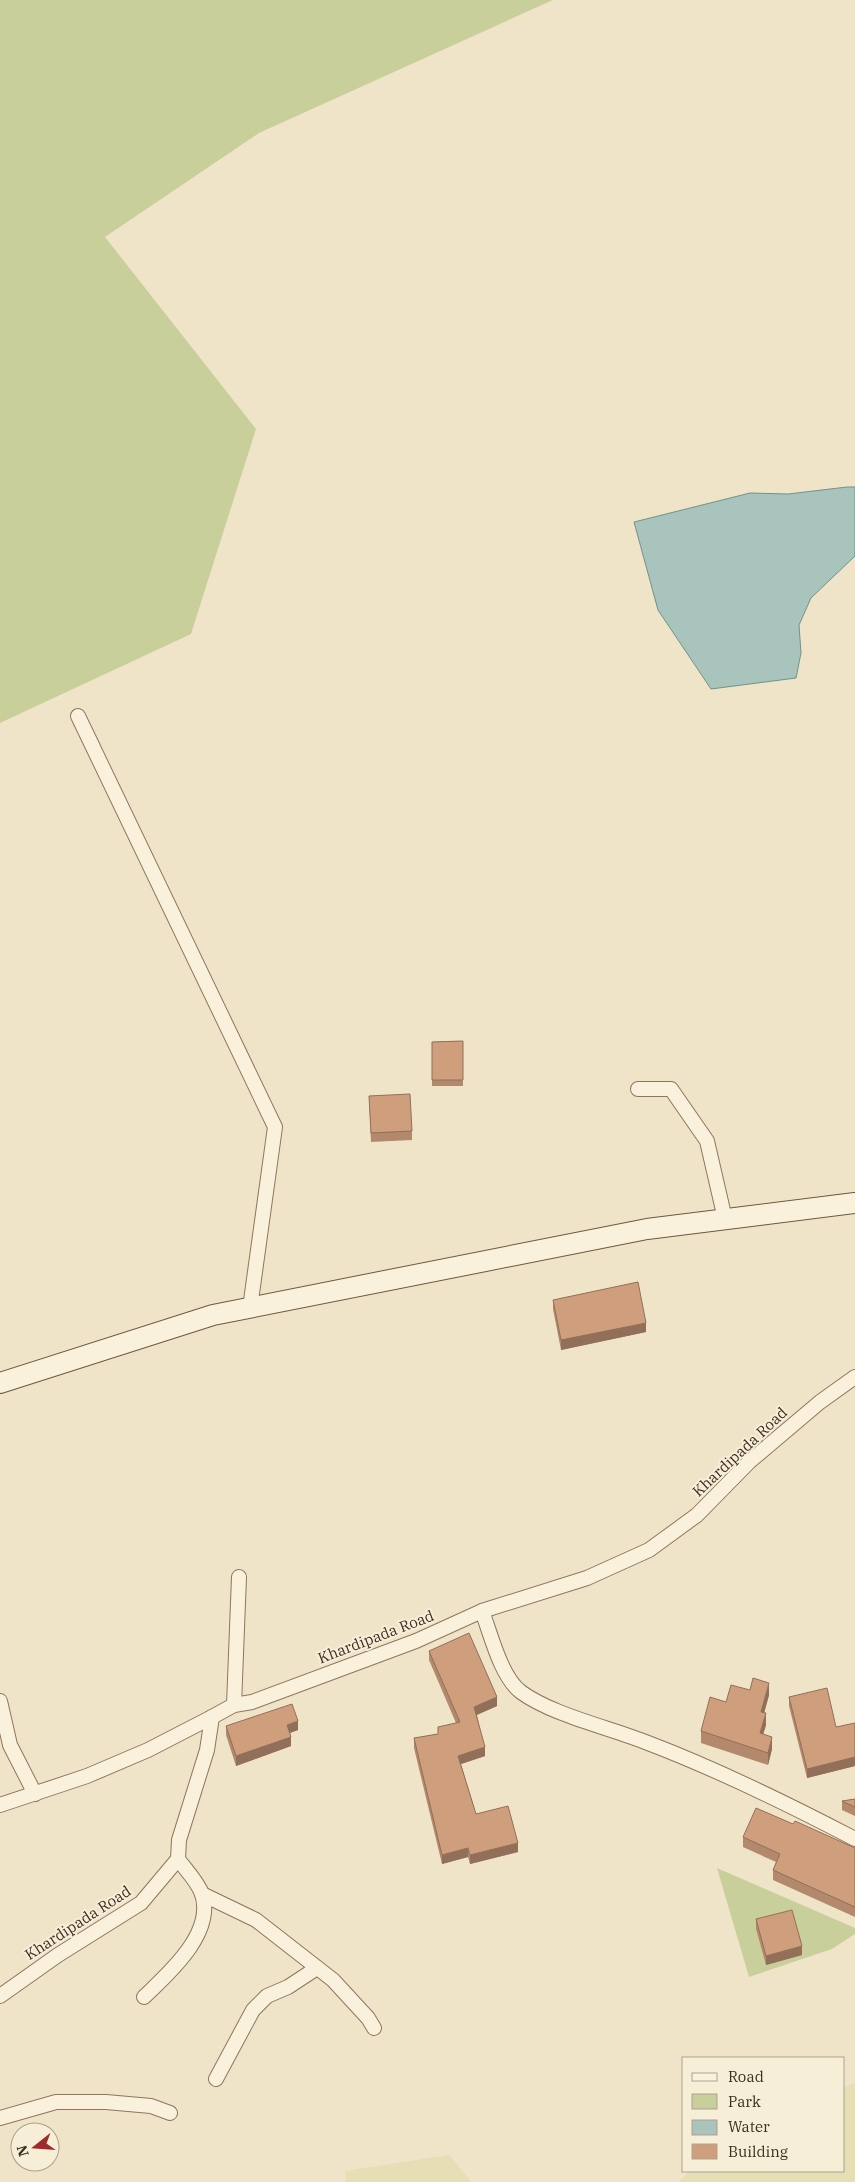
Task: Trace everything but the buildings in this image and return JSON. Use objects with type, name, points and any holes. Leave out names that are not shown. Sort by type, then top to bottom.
[{"type":"street","points":[[93,747],[78,716],[275,1126],[250,1308]]},
{"type":"street","points":[[638,1089],[671,1088],[707,1141],[724,1219]]},
{"type":"street","points":[[0,1383],[213,1315],[647,1229],[855,1202]]},
{"type":"street","name":"Khardipada Road","points":[[0,1806],[87,1776],[148,1750],[234,1705],[252,1702],[416,1641],[482,1611],[587,1578],[649,1550],[697,1514],[749,1462],[820,1402],[855,1377]]},
{"type":"street","points":[[234,1705],[239,1577]]},
{"type":"street","points":[[482,1611],[508,1678],[520,1692],[561,1711],[649,1743],[796,1809],[855,1839]]},
{"type":"street","points":[[0,1701],[10,1745],[35,1794]]},
{"type":"street","points":[[144,1997],[178,1963],[200,1932],[204,1918],[202,1894],[178,1859],[179,1840],[207,1750],[212,1717]]},
{"type":"street","name":"Khardipada Road","points":[[0,1996],[58,1955],[141,1903],[178,1859]]},
{"type":"street","points":[[202,1894],[256,1920],[333,1980],[368,2018],[374,2028]]},
{"type":"street","points":[[216,2079],[253,2010],[267,1996],[288,1987],[317,1968]]},
{"type":"street","points":[[0,2118],[56,2102],[106,2102],[151,2106],[170,2113]]},
{"type":"shaded area","points":[[855,2083],[855,2182],[678,2182],[689,2172],[845,2172],[845,2087]]},
{"type":"shaded area","points":[[449,2155],[471,2182],[346,2182],[345,2171]]},
{"type":"green space","points":[[0,0],[553,0],[259,133],[105,237],[256,429],[191,634],[0,723]]},
{"type":"green space","points":[[717,1868],[855,1928],[855,1934],[832,1949],[749,1977]]},
{"type":"water","points":[[855,487],[855,556],[811,598],[799,625],[801,653],[796,678],[711,689],[658,610],[634,522],[750,493],[788,494]]}]
